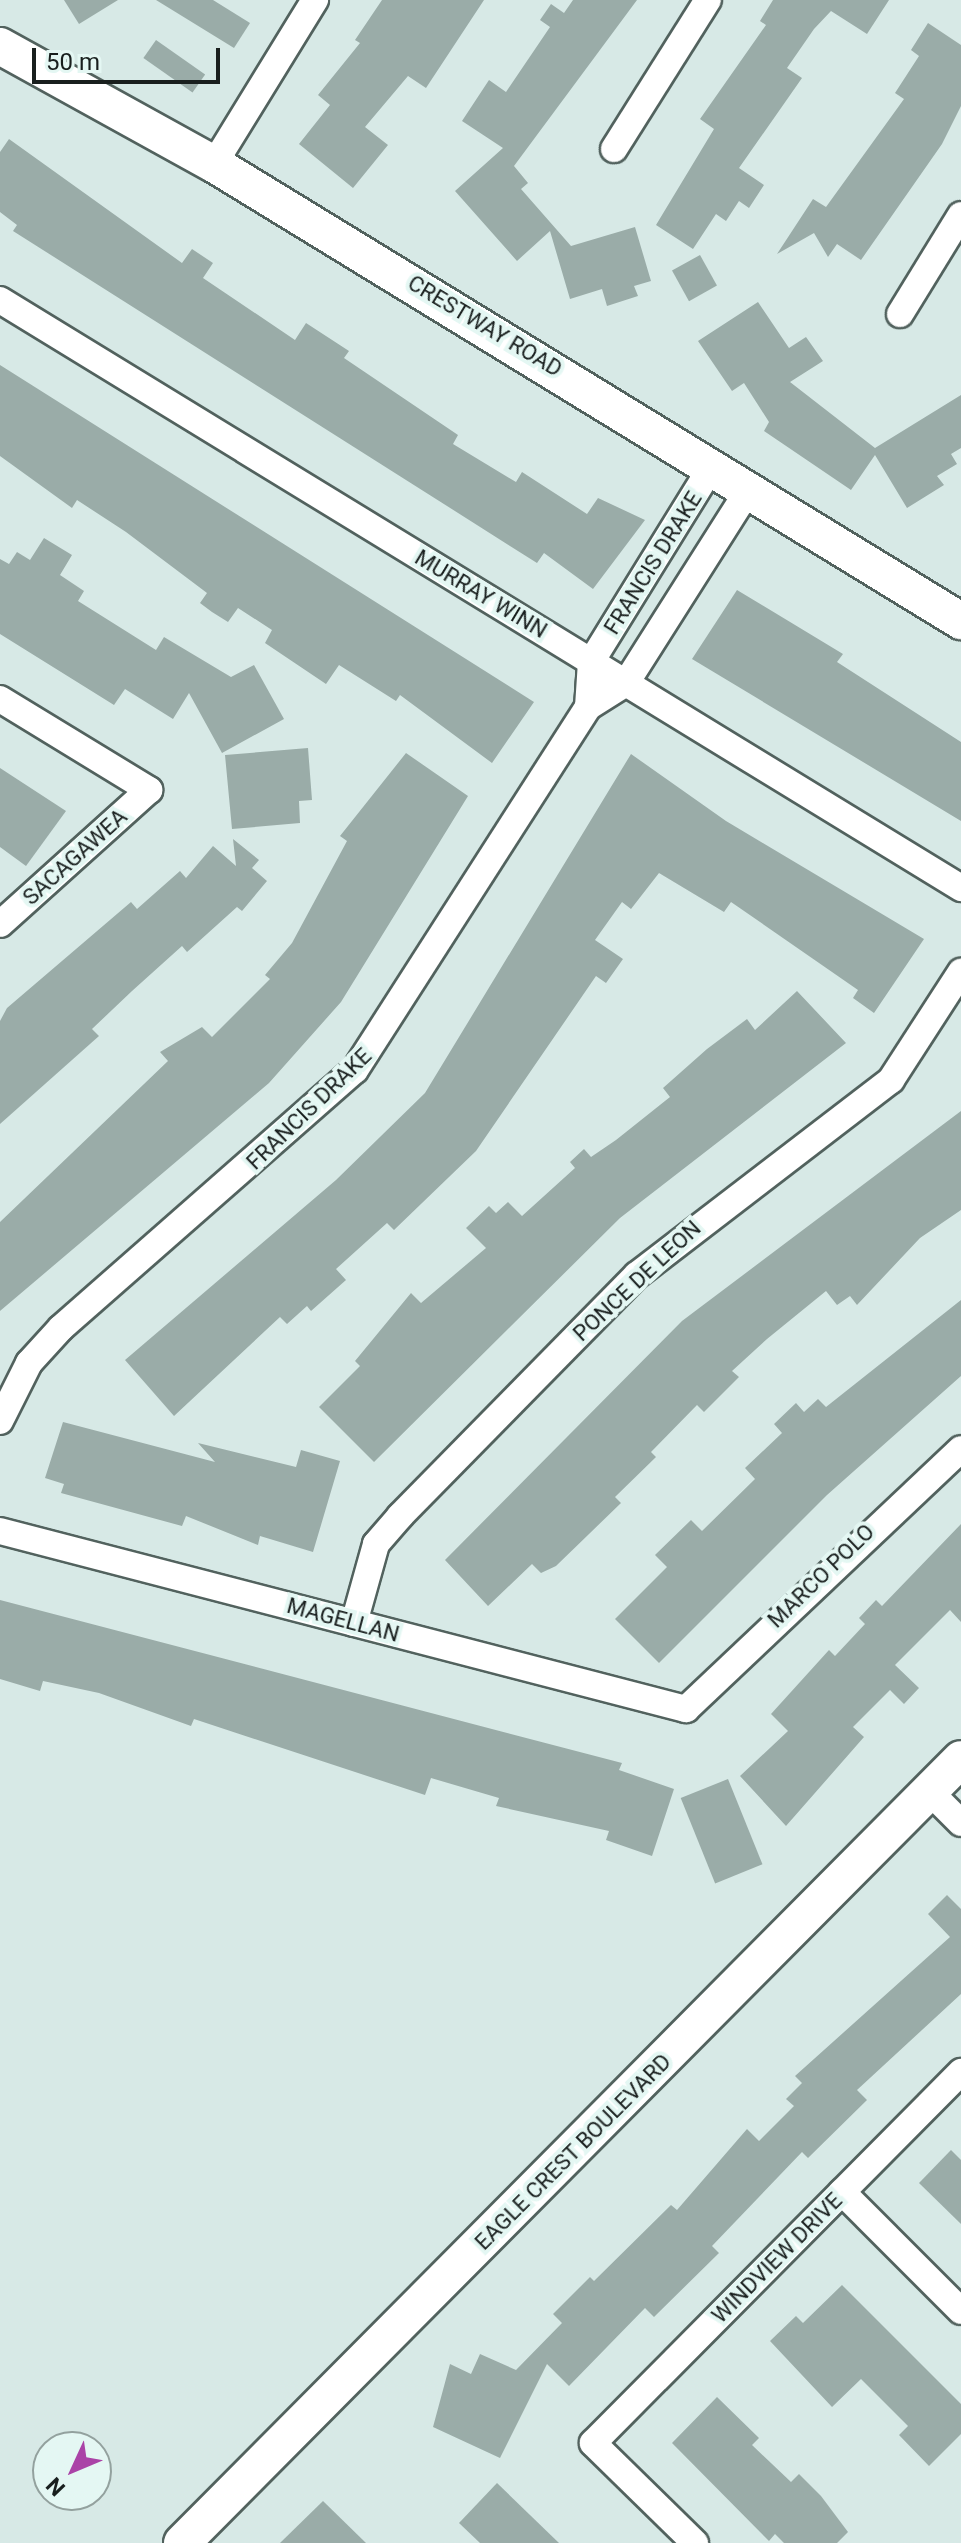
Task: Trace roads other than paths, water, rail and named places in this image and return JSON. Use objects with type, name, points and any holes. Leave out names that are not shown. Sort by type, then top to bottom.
[{"type":"main road","name":"CRESTWAY ROAD","points":[[0,46],[214,164],[961,621]]},
{"type":"main road","name":"EAGLE CREST BOULEVARD","points":[[188,2541],[961,1759]]},
{"type":"street","points":[[214,164],[315,0]]},
{"type":"street","points":[[614,149],[708,0]]},
{"type":"street","points":[[900,314],[961,215]]},
{"type":"street","name":"MURRAY WINN","points":[[0,300],[961,888]]},
{"type":"street","name":"FRANCIS DRAKE","points":[[588,707],[591,662],[712,466]]},
{"type":"street","name":"FRANCIS DRAKE","points":[[0,1421],[29,1363],[61,1328],[355,1070],[588,707],[626,683],[749,489]]},
{"type":"street","name":"SACAGAWEA","points":[[0,699],[149,790],[0,924]]},
{"type":"street","name":"PONCE DE LEON","points":[[354,1623],[376,1544],[400,1516],[637,1275],[891,1080],[961,972]]},
{"type":"street","name":"MARCO POLO","points":[[686,1709],[961,1449]]},
{"type":"street","name":"MAGELLAN","points":[[0,1531],[686,1709]]},
{"type":"street","points":[[929,1791],[961,1823]]},
{"type":"street","name":"WINDVIEW DRIVE","points":[[695,2543],[593,2443],[961,2072]]},
{"type":"street","points":[[842,2192],[961,2311]]}]
